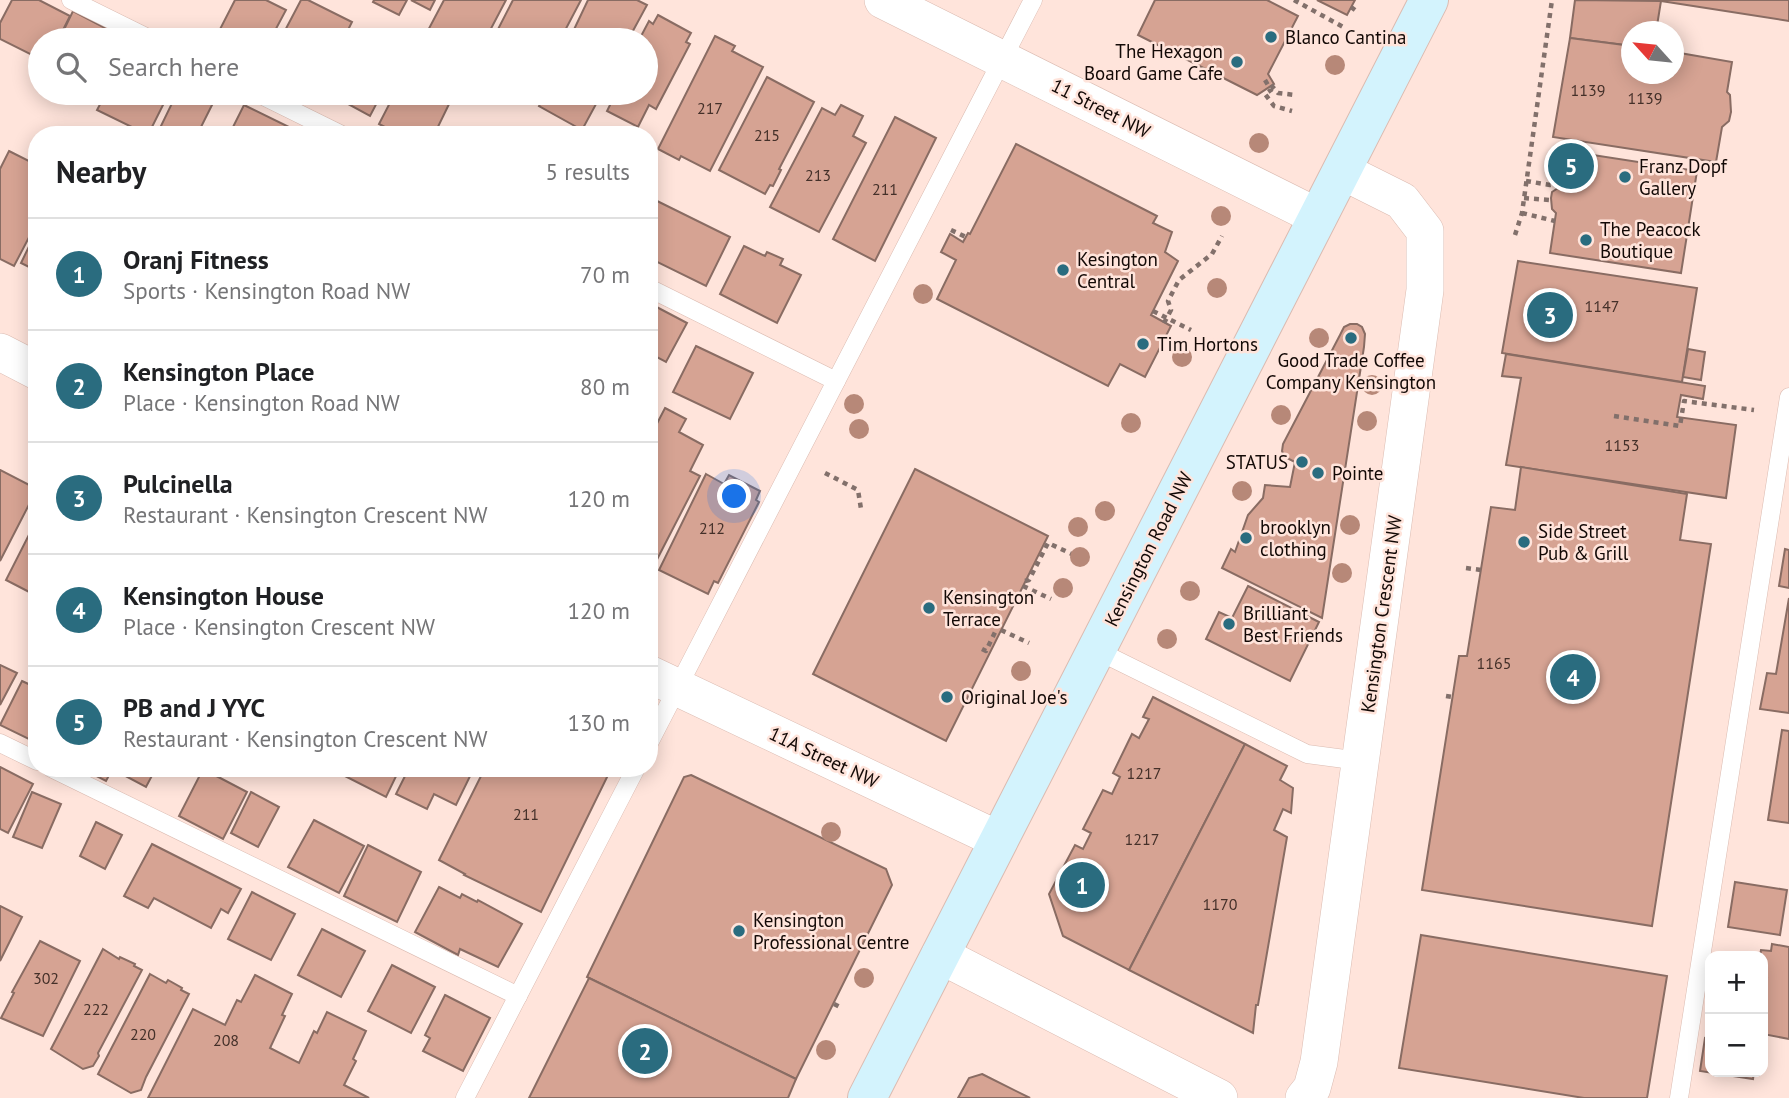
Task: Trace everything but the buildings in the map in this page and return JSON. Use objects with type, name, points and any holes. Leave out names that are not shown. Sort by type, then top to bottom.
[{"type":"street","name":"11 Street NW","points":[[883,0],[1318,217]]},
{"type":"street","name":"Kensington Road NW","points":[[867,1098],[1429,0]]},
{"type":"street","name":"Kensington Crescent NW","points":[[1304,1098],[1312,1088],[1319,1062],[1425,290],[1426,231],[1402,201],[1342,171]]},
{"type":"street","points":[[0,352],[28,366]]},
{"type":"street","name":"11A Street NW","points":[[664,681],[999,839]]},
{"type":"street","points":[[940,955],[1219,1098]]},
{"type":"lane","points":[[71,0],[128,28]]},
{"type":"lane","points":[[658,706],[664,681],[836,381],[1033,0]]},
{"type":"lane","points":[[281,105],[324,126]]},
{"type":"lane","points":[[658,292],[836,381]]},
{"type":"lane","points":[[1679,1098],[1789,397]]},
{"type":"lane","points":[[1096,650],[1307,754],[1360,761]]},
{"type":"lane","points":[[0,743],[28,757]]},
{"type":"lane","points":[[69,777],[517,996]]},
{"type":"lane","points":[[465,1098],[631,777]]},
{"type":"path","points":[[1294,0],[1345,27]]},
{"type":"path","points":[[1515,235],[1522,214],[1552,0]]},
{"type":"path","points":[[1265,80],[1278,93],[1295,95]]},
{"type":"path","points":[[1270,86],[1270,90],[1265,94],[1269,100],[1280,109],[1292,111]]},
{"type":"path","points":[[1526,181],[1550,185],[1562,183]]},
{"type":"path","points":[[1524,198],[1550,200]]},
{"type":"path","points":[[1522,214],[1555,221]]},
{"type":"path","points":[[1166,320],[1171,310],[1168,301],[1179,280],[1212,254],[1222,236]]},
{"type":"path","points":[[1167,284],[1175,288]]},
{"type":"path","points":[[1153,311],[1166,320],[1191,330]]},
{"type":"path","points":[[1614,416],[1680,426],[1684,401],[1722,406]]},
{"type":"path","points":[[842,482],[858,490],[861,509]]},
{"type":"path","points":[[1051,599],[1024,583],[1029,580],[1048,543],[1074,555]]},
{"type":"path","points":[[1466,568],[1480,570]]},
{"type":"path","points":[[982,649],[986,651],[999,629],[1029,643]]},
{"type":"path","points":[[834,1004],[842,1008]]},
{"type":"place","name":"Blanco Cantina","points":[[1271,37]]},
{"type":"place","name":"The Hexagon Board Game Cafe","points":[[1237,62]]},
{"type":"place","name":"PB and J YYC","points":[[1571,166]]},
{"type":"place","name":"Franz Dopf Gallery","points":[[1625,177]]},
{"type":"place","name":"The Peacock Boutique","points":[[1586,240]]},
{"type":"place","name":"Kesington Central","points":[[1063,270]]},
{"type":"place","name":"Pulcinella","points":[[1550,315]]},
{"type":"place","name":"Good Trade Coffee Company Kensington","points":[[1351,338]]},
{"type":"place","name":"Tim Hortons","points":[[1143,344]]},
{"type":"place","name":"STATUS","points":[[1302,462]]},
{"type":"place","name":"Pointe","points":[[1318,473]]},
{"type":"place","name":"brooklyn clothing","points":[[1246,538]]},
{"type":"place","name":"Side Street Pub & Grill","points":[[1524,542]]},
{"type":"place","name":"Kensington Terrace","points":[[929,608]]},
{"type":"place","name":"Brilliant Best Friends","points":[[1229,624]]},
{"type":"place","name":"Kensington House","points":[[1573,677]]},
{"type":"place","name":"Original Joe's","points":[[947,697]]},
{"type":"place","name":"Oranj Fitness","points":[[1082,885]]},
{"type":"place","name":"Kensington Professional Centre","points":[[739,931]]},
{"type":"place","name":"Kensington Place","points":[[645,1051]]}]
